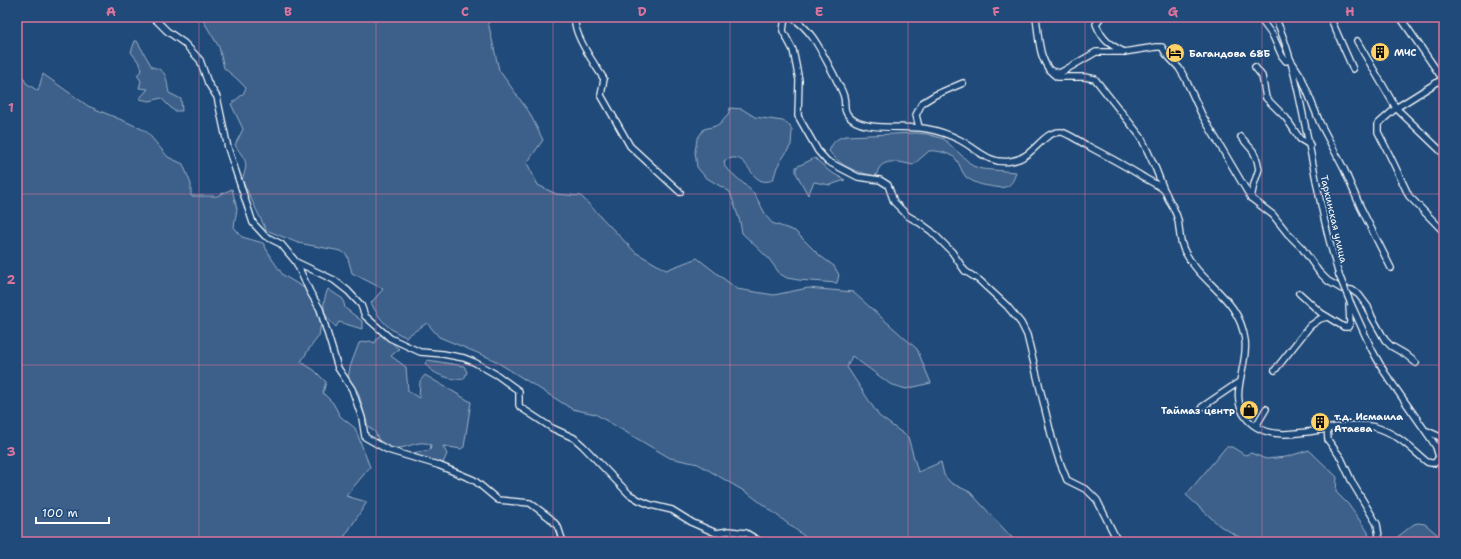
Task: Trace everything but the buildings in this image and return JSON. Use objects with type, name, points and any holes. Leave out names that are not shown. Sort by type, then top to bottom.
[{"type":"street","points":[[153,17],[184,43],[200,60],[208,83],[217,97],[228,148],[253,223],[265,236],[281,244],[296,262],[320,309],[338,368],[352,389],[362,418],[365,437],[388,450],[438,465],[474,480],[498,500],[530,503],[550,518],[558,527],[563,542]]},
{"type":"street","points":[[575,17],[574,20],[580,39],[604,79],[601,95],[630,146],[680,192]]},
{"type":"street","points":[[785,17],[783,30],[793,50],[799,80],[798,116],[818,151],[827,161],[858,177],[880,180],[888,185],[894,202],[908,216],[920,223],[952,252],[964,271],[979,280],[1007,306],[1021,323],[1027,335],[1058,460],[1067,480],[1087,490],[1097,500],[1118,542]]},
{"type":"street","points":[[791,17],[806,28],[815,39],[843,94],[845,110],[850,118],[860,124],[866,126],[919,127],[954,137],[984,157],[1005,162],[1025,157],[1048,135],[1057,131],[1062,132],[1120,163],[1164,190]]},
{"type":"street","points":[[1036,17],[1041,51],[1048,70],[1057,77],[1085,77],[1095,79],[1141,137],[1164,190],[1176,212],[1181,243],[1185,252],[1198,270],[1232,305],[1239,318],[1246,341],[1238,392],[1240,407],[1247,419],[1256,426],[1268,432],[1280,434],[1359,425],[1374,427],[1394,434],[1427,462],[1435,463],[1439,457]]},
{"type":"street","points":[[1101,17],[1096,24],[1100,34],[1105,41],[1124,52]]},
{"type":"street","points":[[1259,17],[1273,36],[1282,56],[1286,61],[1290,59],[1302,76],[1320,123],[1344,169],[1360,206],[1391,268]]},
{"type":"street","name":"Таркинская улица","points":[[1275,17],[1286,43],[1290,59],[1310,145],[1322,214],[1339,275],[1372,350],[1385,373],[1427,430]]},
{"type":"street","points":[[1330,17],[1353,69]]},
{"type":"street","points":[[1400,17],[1443,79],[1396,108],[1378,124],[1378,132],[1409,196],[1444,232]]},
{"type":"street","points":[[1357,41],[1396,108],[1444,154]]},
{"type":"street","points":[[1048,70],[1060,73],[1096,52],[1124,52],[1162,47],[1185,78],[1202,115],[1251,198],[1273,215],[1288,234],[1302,248],[1318,272],[1328,281],[1342,289],[1352,290],[1360,295],[1368,306],[1372,317],[1385,340],[1391,346],[1405,354],[1416,363]]},
{"type":"street","points":[[1255,67],[1262,76],[1266,98],[1286,118],[1300,139],[1310,145]]},
{"type":"street","points":[[919,127],[916,115],[922,103],[935,95],[963,83]]},
{"type":"street","points":[[1240,136],[1258,160],[1259,169],[1251,198]]},
{"type":"street","points":[[296,262],[334,280],[348,291],[361,305],[365,316],[390,338],[420,352],[464,358],[478,363],[497,375],[519,391],[519,405],[522,409],[552,428],[574,438],[629,494],[652,505],[672,510],[693,523],[716,532],[729,531],[746,533],[761,542]]},
{"type":"street","points":[[1299,293],[1321,313],[1348,327],[1350,323],[1349,305],[1351,304]]},
{"type":"street","points":[[1275,370],[1310,326],[1320,319],[1327,317]]},
{"type":"street","points":[[1202,407],[1239,382]]},
{"type":"street","points":[[1256,426],[1266,409]]},
{"type":"street","points":[[1327,428],[1328,440],[1342,458],[1354,484],[1377,524],[1380,542]]},
{"type":"street","points":[[1427,430],[1444,441]]},
{"type":"street","points":[[1427,430],[1436,447],[1444,474]]},
{"type":"shaded area","points":[[201,17],[489,17],[488,22],[499,70],[529,112],[543,140],[527,163],[538,185],[556,194],[581,196],[635,252],[666,270],[697,258],[737,289],[774,295],[808,288],[853,292],[917,349],[931,383],[906,389],[890,384],[852,356],[847,367],[879,416],[908,437],[918,472],[941,462],[944,475],[951,483],[970,492],[1016,542],[812,542],[749,494],[698,464],[670,458],[595,414],[572,409],[492,359],[439,337],[427,323],[406,337],[389,328],[381,319],[371,303],[383,289],[352,273],[347,255],[341,251],[298,243],[266,230],[242,180],[246,165],[242,155],[235,145],[243,129],[231,104],[243,94],[246,88],[224,68],[219,47]]},
{"type":"shaded area","points":[[135,41],[137,41],[152,67],[161,70],[164,73],[167,79],[169,93],[181,99],[182,111],[174,111],[161,98],[150,101],[139,99],[148,89],[139,88],[141,81],[137,75],[142,70],[140,64],[131,52]]},
{"type":"shaded area","points":[[17,65],[26,83],[38,91],[43,74],[88,106],[146,131],[168,157],[183,164],[191,184],[191,196],[217,196],[232,189],[237,209],[234,227],[242,237],[263,243],[283,275],[311,292],[321,323],[319,336],[301,362],[314,370],[326,382],[323,393],[333,403],[340,416],[355,428],[370,467],[346,496],[367,502],[341,542],[17,542]]},
{"type":"shaded area","points":[[730,108],[742,109],[755,117],[783,121],[790,126],[792,131],[791,145],[777,167],[773,180],[765,181],[758,179],[745,163],[739,159],[733,158],[724,161],[725,167],[754,193],[767,217],[772,223],[795,231],[819,255],[834,266],[839,275],[837,283],[798,280],[787,278],[780,274],[769,259],[742,233],[730,192],[705,177],[697,167],[695,152],[697,139],[704,129],[719,125],[728,115]]},
{"type":"shaded area","points":[[916,133],[927,134],[944,139],[973,166],[982,169],[1016,172],[1014,178],[1010,185],[1003,187],[980,184],[966,177],[955,158],[942,152],[932,151],[929,151],[913,165],[900,162],[883,164],[879,168],[876,176],[862,173],[844,165],[839,162],[829,151],[835,141],[846,136]]},
{"type":"shaded area","points":[[815,158],[829,171],[845,180],[830,185],[814,182],[808,195],[796,173],[796,167]]},
{"type":"shaded area","points":[[328,289],[343,299],[345,308],[362,321],[362,329],[339,322],[336,327],[331,323],[324,310],[324,300]]},
{"type":"shaded area","points":[[382,334],[399,349],[391,356],[406,367],[408,391],[419,398],[420,381],[425,375],[471,402],[464,447],[461,449],[443,446],[447,454],[443,463],[437,463],[428,458],[406,454],[430,450],[431,445],[427,443],[419,443],[400,448],[384,448],[375,432],[368,426],[358,392],[348,378],[350,367],[359,343],[370,341],[375,343],[378,337]]},
{"type":"shaded area","points":[[428,360],[464,366],[467,372],[464,379],[448,378],[428,367],[425,363]]},
{"type":"shaded area","points":[[1226,447],[1232,447],[1245,455],[1251,453],[1266,459],[1286,457],[1309,450],[1337,477],[1336,492],[1348,504],[1368,532],[1369,542],[1248,542],[1220,526],[1186,495]]},
{"type":"shaded area","points":[[1414,524],[1425,524],[1444,540],[1444,542],[1391,542]]},
{"type":"place","name":"МЧС","points":[[1380,52]]},
{"type":"place","name":"Багандова 68Б","points":[[1175,53]]},
{"type":"place","name":"Таймаз центр","points":[[1249,410]]},
{"type":"place","name":"т.д. Исмаила Атаева","points":[[1320,422]]}]
